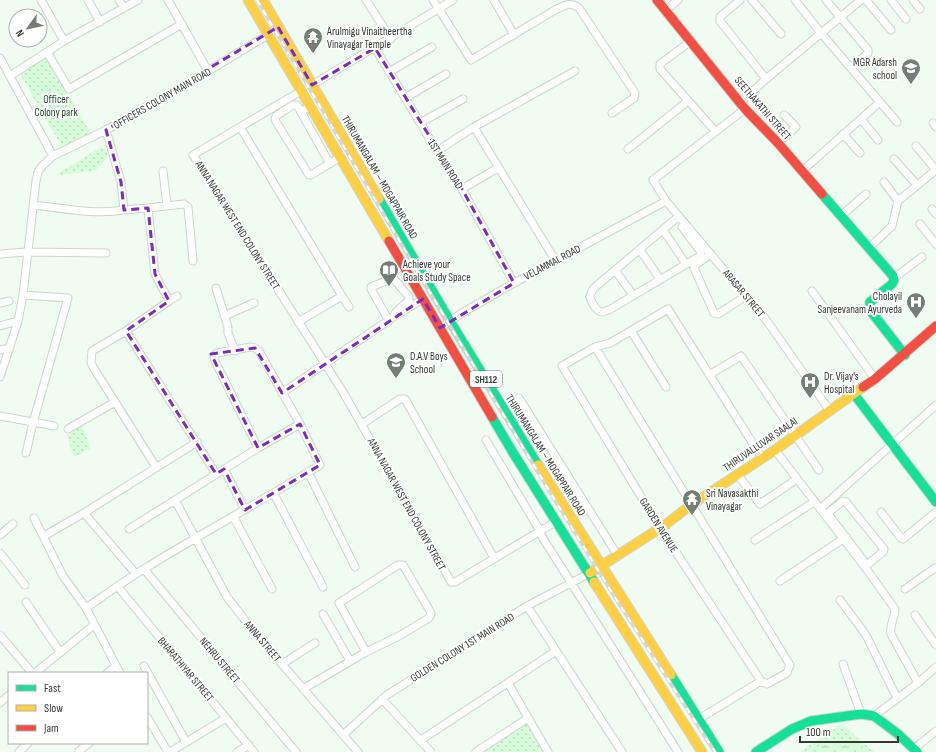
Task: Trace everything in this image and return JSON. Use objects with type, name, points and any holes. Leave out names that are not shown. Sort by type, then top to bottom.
[{"type":"main road","name":"SH112","points":[[248,0],[512,451],[702,752]]},
{"type":"main road","name":"THIRUMANGALAM – MOGAPPAIR ROAD","points":[[264,0],[278,28],[450,321],[525,444],[719,752]]},
{"type":"main road","name":"SEETHAKATHI STREET","points":[[657,0],[743,106],[778,143],[894,278]]},
{"type":"main road","points":[[894,278],[892,284],[870,302],[869,309],[905,355]]},
{"type":"main road","name":"THIRUVALLUVAR SAALAI","points":[[590,573],[660,528],[691,505],[775,450],[854,394],[905,355],[936,326]]},
{"type":"main road","points":[[854,394],[936,502]]},
{"type":"main road","points":[[756,752],[792,729],[811,721],[861,714],[874,716],[898,734],[915,750]]},
{"type":"street","points":[[41,0],[64,41]]},
{"type":"street","points":[[88,0],[100,22]]},
{"type":"street","points":[[119,0],[124,8]]},
{"type":"street","points":[[10,76],[64,41],[138,0]]},
{"type":"street","points":[[168,0],[208,71]]},
{"type":"street","points":[[366,0],[391,39]]},
{"type":"street","points":[[433,0],[471,60],[568,4],[572,4],[579,8],[635,93],[634,98],[612,113]]},
{"type":"street","points":[[312,85],[391,39],[453,0]]},
{"type":"street","points":[[494,0],[514,35]]},
{"type":"street","points":[[666,10],[678,0]]},
{"type":"street","points":[[740,0],[720,17],[720,21],[766,79]]},
{"type":"street","points":[[752,0],[781,34]]},
{"type":"street","points":[[795,0],[821,33],[897,122]]},
{"type":"street","points":[[826,0],[866,47],[868,52],[851,68]]},
{"type":"street","points":[[691,41],[660,64],[659,67],[716,132],[743,106],[766,79],[861,0]]},
{"type":"street","points":[[866,0],[891,30]]},
{"type":"street","points":[[891,0],[906,19]]},
{"type":"street","points":[[913,0],[920,9]]},
{"type":"street","points":[[47,52],[69,89],[182,24]]},
{"type":"street","name":"OFFICERS COLONY MAIN ROAD","points":[[0,377],[18,320],[23,295],[33,205],[38,172],[42,166],[53,156],[106,130],[208,71],[278,28]]},
{"type":"street","points":[[389,72],[432,47]]},
{"type":"street","name":"1ST MAIN ROAD","points":[[374,48],[462,189],[514,283]]},
{"type":"street","points":[[0,58],[53,156]]},
{"type":"street","points":[[437,151],[474,128],[575,71]]},
{"type":"street","points":[[405,98],[446,74]]},
{"type":"street","name":"ANNA NAGAR WEST END COLONY STREET","points":[[301,91],[193,155],[362,424],[450,580],[455,582],[557,521]]},
{"type":"street","points":[[420,123],[463,99]]},
{"type":"street","points":[[628,149],[688,101]]},
{"type":"street","points":[[802,171],[880,102]]},
{"type":"street","points":[[330,164],[295,104],[276,116],[275,120],[309,175],[330,164],[340,157]]},
{"type":"street","points":[[301,112],[310,106]]},
{"type":"street","points":[[778,143],[796,127],[784,115]]},
{"type":"street","points":[[861,119],[878,140]]},
{"type":"street","points":[[240,127],[349,307]]},
{"type":"street","points":[[474,128],[555,260]]},
{"type":"street","points":[[106,130],[121,182],[124,210]]},
{"type":"street","name":"ARASAR STREET","points":[[716,132],[653,180],[677,218],[711,254],[767,321],[830,411]]},
{"type":"street","points":[[843,134],[860,153]]},
{"type":"street","points":[[869,248],[892,226],[898,201],[936,170],[916,146]]},
{"type":"street","points":[[894,159],[918,185]]},
{"type":"street","points":[[462,189],[498,168]]},
{"type":"street","points":[[163,171],[167,206]]},
{"type":"street","points":[[884,182],[898,201]]},
{"type":"street","points":[[840,216],[866,194]]},
{"type":"street","name":"VELAMMAL ROAD","points":[[440,328],[514,283],[666,201]]},
{"type":"street","points":[[33,205],[93,212],[115,212],[184,204],[190,210],[192,261]]},
{"type":"street","points":[[148,208],[154,274],[169,301]]},
{"type":"street","points":[[677,218],[701,254],[633,295],[602,312],[598,311],[592,303],[590,297],[591,292],[677,218]]},
{"type":"street","points":[[920,224],[936,244]]},
{"type":"street","points":[[663,230],[686,264]]},
{"type":"street","points":[[640,250],[660,279]]},
{"type":"street","points":[[0,254],[27,252],[106,253]]},
{"type":"street","points":[[711,254],[694,266],[694,268],[714,313],[718,314],[746,296]]},
{"type":"street","points":[[894,278],[922,257]]},
{"type":"street","points":[[393,278],[395,271],[403,265]]},
{"type":"street","points":[[615,270],[633,295]]},
{"type":"street","points":[[388,320],[371,287],[393,278]]},
{"type":"street","points":[[388,320],[409,300],[393,278]]},
{"type":"street","points":[[216,288],[228,327],[228,333],[235,351]]},
{"type":"street","points":[[812,291],[875,379]]},
{"type":"street","points":[[23,295],[68,298],[26,453]]},
{"type":"street","points":[[156,467],[93,367],[91,357],[92,351],[126,331],[177,296]]},
{"type":"street","points":[[298,322],[342,296]]},
{"type":"street","points":[[282,393],[388,320],[423,299]]},
{"type":"street","points":[[0,303],[8,301]]},
{"type":"street","points":[[224,316],[254,303]]},
{"type":"street","points":[[699,720],[761,681],[764,684],[770,684],[787,673],[790,665],[595,347],[610,343],[668,310],[762,458]]},
{"type":"street","points":[[0,326],[18,320]]},
{"type":"street","points":[[126,331],[216,474]]},
{"type":"street","points":[[631,331],[666,387]]},
{"type":"street","name":"GARDEN AVENUE","points":[[595,347],[562,366],[660,528],[761,681]]},
{"type":"street","points":[[0,350],[10,348]]},
{"type":"street","points":[[86,608],[144,569],[233,516],[274,494],[320,465],[300,424],[259,351],[255,348],[251,348],[217,353],[214,356],[215,362],[258,448]]},
{"type":"street","points":[[709,375],[741,356],[794,436],[819,470]]},
{"type":"street","points":[[519,398],[618,556]]},
{"type":"street","points":[[362,424],[400,399],[405,399],[494,558]]},
{"type":"street","points":[[68,429],[116,402]]},
{"type":"street","points":[[820,509],[936,405]]},
{"type":"street","points":[[0,416],[54,426]]},
{"type":"street","points":[[129,529],[258,448],[300,424]]},
{"type":"street","points":[[486,440],[571,582],[678,752]]},
{"type":"street","points":[[44,536],[84,513],[197,442]]},
{"type":"street","points":[[775,450],[814,502],[845,538],[867,564],[884,551],[846,502],[843,501],[828,514],[845,538],[895,609],[895,615],[890,628],[891,634],[918,684]]},
{"type":"street","points":[[224,469],[245,510]]},
{"type":"street","points":[[308,472],[356,567]]},
{"type":"street","points":[[737,474],[760,504],[796,479]]},
{"type":"street","points":[[274,494],[323,587]]},
{"type":"street","points":[[832,499],[837,506]]},
{"type":"street","name":"ANNA STREET","points":[[175,500],[227,597],[255,633],[358,752]]},
{"type":"street","points":[[755,540],[814,502]]},
{"type":"street","points":[[882,512],[901,538],[905,538],[936,512]]},
{"type":"street","points":[[84,513],[136,574]]},
{"type":"street","points":[[233,516],[272,589]]},
{"type":"street","points":[[34,518],[63,576],[86,608],[119,672]]},
{"type":"street","points":[[0,535],[13,524]]},
{"type":"street","points":[[780,581],[845,538]]},
{"type":"street","points":[[0,553],[25,585]]},
{"type":"street","points":[[303,688],[429,618],[431,614],[430,611],[405,567],[401,565],[339,603],[366,652]]},
{"type":"street","points":[[905,589],[936,568]]},
{"type":"street","name":"NEHRU STREET","points":[[144,569],[296,752]]},
{"type":"street","name":"GOLDEN COLONY 1ST MAIN ROAD","points":[[343,735],[393,690],[527,606],[590,573]]},
{"type":"street","name":"BHARATHIYAR STREET","points":[[118,587],[254,752]]},
{"type":"street","points":[[840,600],[866,635],[897,698]]},
{"type":"street","points":[[26,602],[60,652]]},
{"type":"street","points":[[527,606],[622,752]]},
{"type":"street","points":[[322,614],[350,661]]},
{"type":"street","points":[[915,615],[936,645]]},
{"type":"street","points":[[35,672],[94,625]]},
{"type":"street","points":[[0,635],[33,672]]},
{"type":"street","points":[[282,664],[315,643]]},
{"type":"street","points":[[421,740],[556,651]]},
{"type":"street","points":[[843,664],[861,714]]},
{"type":"street","points":[[108,672],[116,666]]},
{"type":"street","points":[[144,666],[147,672]]},
{"type":"street","points":[[874,716],[918,684],[936,667]]},
{"type":"street","points":[[148,673],[186,742]]},
{"type":"street","points":[[508,683],[548,752]]},
{"type":"street","points":[[0,703],[8,696]]},
{"type":"street","points":[[382,699],[431,752]]},
{"type":"street","points":[[148,719],[169,752],[226,718]]},
{"type":"street","points":[[476,752],[528,718]]},
{"type":"street","points":[[915,750],[936,731]]},
{"type":"street","points":[[19,752],[27,744]]},
{"type":"street","points":[[79,751],[88,744]]},
{"type":"street","points":[[238,752],[248,745]]},
{"type":"highlighted area","points":[[278,27],[312,85],[375,48],[462,189],[514,283],[440,328],[423,299],[282,393],[255,348],[211,354],[258,448],[300,424],[320,465],[245,510],[224,469],[216,474],[126,331],[169,301],[155,274],[148,208],[124,210],[121,182],[106,130]]},
{"type":"green space","name":"Officer Colony park","points":[[46,56],[93,137],[65,153],[20,74]]},
{"type":"green space","points":[[101,147],[108,152],[106,159],[95,171],[56,175]]},
{"type":"green space","points":[[81,425],[91,448],[74,457],[67,436]]},
{"type":"green space","points":[[525,721],[544,752],[479,752]]},
{"type":"green space","points":[[842,724],[874,752],[799,752]]},
{"type":"green space","points":[[823,745],[861,745],[866,752],[804,752]]},
{"type":"railway","points":[[257,0],[551,494],[614,596],[715,752]]},
{"type":"traffic: fast","points":[[822,194],[893,276],[894,280],[892,284],[870,302],[869,309],[905,355]]},
{"type":"traffic: fast","points":[[379,199],[450,321],[538,465]]},
{"type":"traffic: fast","points":[[854,394],[936,502]]},
{"type":"traffic: fast","points":[[492,417],[594,582]]},
{"type":"traffic: fast","points":[[671,675],[719,752]]},
{"type":"traffic: fast","points":[[756,752],[792,729],[811,721],[861,714],[874,716],[898,734],[917,752]]},
{"type":"traffic: slow","points":[[248,0],[389,241]]},
{"type":"traffic: slow","points":[[263,0],[379,199]]},
{"type":"traffic: slow","points":[[590,573],[665,525],[691,505],[775,450],[863,387]]},
{"type":"traffic: slow","points":[[538,465],[671,675]]},
{"type":"traffic: slow","points":[[594,582],[702,752]]},
{"type":"traffic: jam","points":[[657,0],[745,109],[778,143],[822,194]]},
{"type":"traffic: jam","points":[[389,241],[492,417]]},
{"type":"traffic: jam","points":[[863,387],[875,379],[936,326]]},
{"type":"place","name":"Arulmigu Vinaitheertha Vinayagar Temple","points":[[313,54]]},
{"type":"place","name":"MGR Adarsh school","points":[[911,85]]},
{"type":"place","name":"Achieve your Goals Study Space","points":[[389,287]]},
{"type":"place","name":"Cholayil Sanjeevanam Ayurveda","points":[[916,319]]},
{"type":"place","name":"D.A.V Boys School","points":[[396,379]]},
{"type":"place","name":"Dr. Vijay's Hospital","points":[[810,399]]},
{"type":"place","name":"Sri Navasakthi Vinayagar","points":[[692,516]]}]
